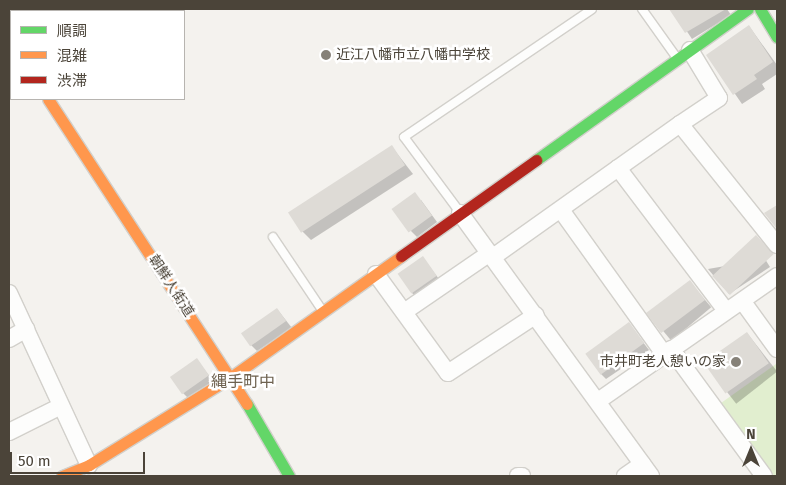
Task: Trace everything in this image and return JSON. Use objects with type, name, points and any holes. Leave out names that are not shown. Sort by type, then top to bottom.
[{"type":"street","points":[[62,476],[83,470],[231,377],[748,9]]},
{"type":"street","points":[[760,9],[777,37]]},
{"type":"street","points":[[404,312],[561,210],[719,98],[683,54]]},
{"type":"street","name":"朝鮮人街道","points":[[49,100],[231,377],[289,476]]},
{"type":"street","points":[[680,124],[777,245]]},
{"type":"street","points":[[618,168],[726,311]]},
{"type":"street","points":[[561,210],[764,476]]},
{"type":"street","points":[[460,213],[536,315],[646,470],[625,476]]},
{"type":"street","points":[[376,274],[448,373],[536,315]]},
{"type":"street","points":[[598,401],[726,311],[743,302],[777,276]]},
{"type":"street","points":[[9,293],[61,406],[83,470]]},
{"type":"street","points":[[743,302],[777,350]]},
{"type":"street","points":[[9,339],[26,329]]},
{"type":"street","points":[[9,432],[61,406]]},
{"type":"lane","points":[[460,213],[404,137],[592,9]]},
{"type":"lane","points":[[642,9],[683,54]]},
{"type":"lane","points":[[273,237],[323,312]]},
{"type":"green space","points":[[776,364],[777,476],[774,476],[721,403]]},
{"type":"building","points":[[669,9],[726,9],[685,33]]},
{"type":"building","points":[[749,25],[773,62],[754,75],[757,79],[733,95],[706,55]]},
{"type":"building","points":[[392,145],[405,165],[301,233],[288,213]]},
{"type":"building","points":[[415,192],[432,215],[409,233],[392,209]]},
{"type":"building","points":[[777,205],[777,229],[764,213]]},
{"type":"building","points":[[756,235],[774,254],[730,295],[712,276]]},
{"type":"building","points":[[423,256],[437,276],[411,293],[398,274]]},
{"type":"building","points":[[690,280],[705,300],[661,333],[646,313]]},
{"type":"building","points":[[277,308],[286,321],[250,346],[241,333]]},
{"type":"building","points":[[629,322],[644,343],[601,375],[585,354]]},
{"type":"building","name":"市井町老人憩いの家","points":[[747,332],[769,363],[725,394],[704,362]]},
{"type":"building","points":[[197,358],[209,375],[182,394],[170,377]]},
{"type":"traffic: fast","points":[[536,160],[748,9]]},
{"type":"traffic: fast","points":[[760,9],[777,37]]},
{"type":"traffic: fast","points":[[247,404],[289,476]]},
{"type":"traffic: slow","points":[[49,100],[247,404]]},
{"type":"traffic: slow","points":[[62,476],[89,465],[231,377],[401,256]]},
{"type":"traffic: jam","points":[[401,256],[536,160]]},
{"type":"place","name":"近江八幡市立八幡中学校","points":[[326,55]]},
{"type":"place","name":"市井町老人憩いの家","points":[[736,362]]},
{"type":"district","name":"縄手町中","points":[[243,382]]}]
